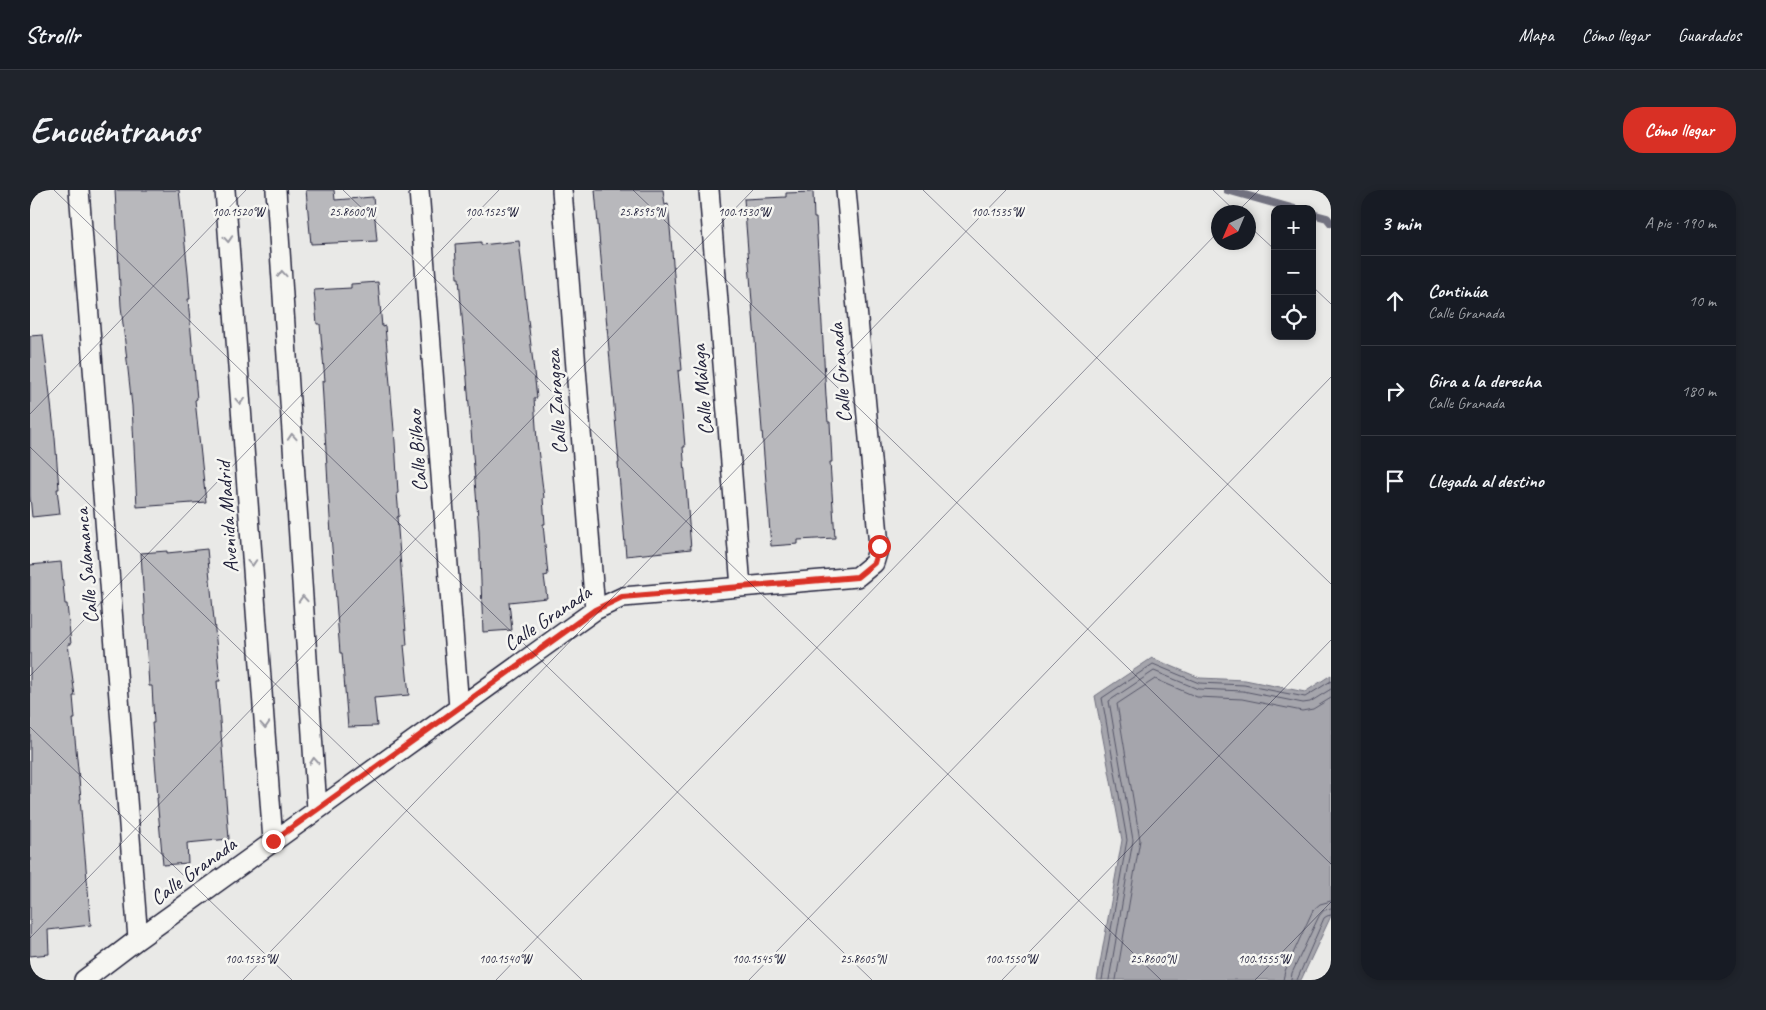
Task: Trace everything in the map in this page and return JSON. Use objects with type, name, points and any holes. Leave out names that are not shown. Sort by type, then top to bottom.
[{"type":"street","name":"Calle Salamanca","points":[[78,190],[138,939]]},
{"type":"street","name":"Avenida Madrid","points":[[225,190],[273,841]]},
{"type":"street","points":[[276,190],[317,810]]},
{"type":"street","name":"Calle Bilbao","points":[[419,190],[459,708]]},
{"type":"street","name":"Calle Zaragoza","points":[[562,190],[595,610]]},
{"type":"street","name":"Calle Málaga","points":[[709,190],[741,587]]},
{"type":"street","name":"Calle Granada","points":[[84,980],[273,841],[595,610],[622,597],[857,577],[874,563],[879,546],[846,190]]},
{"type":"water","points":[[1152,658],[1200,678],[1245,680],[1305,692],[1331,675],[1331,916],[1301,980],[1097,980],[1122,840],[1095,696]]},
{"type":"building","points":[[115,190],[179,190],[188,272],[190,299],[188,299],[197,399],[195,400],[206,502],[137,507],[132,406],[121,306]]},
{"type":"building","points":[[306,190],[334,190],[335,200],[373,197],[377,241],[311,244]]},
{"type":"building","points":[[595,190],[663,190],[665,205],[668,204],[682,370],[678,371],[691,549],[626,556]]},
{"type":"building","points":[[813,192],[826,396],[828,422],[830,422],[832,462],[830,462],[835,538],[798,540],[798,544],[771,546],[744,199],[786,197],[786,193]]},
{"type":"building","points":[[519,241],[537,398],[534,398],[544,498],[545,524],[543,524],[548,575],[544,576],[547,598],[509,602],[512,630],[483,632],[479,531],[455,244],[481,242],[481,245]]},
{"type":"building","points":[[378,282],[382,327],[385,326],[395,442],[399,516],[397,517],[407,645],[404,645],[409,695],[374,698],[377,726],[348,727],[331,535],[322,381],[325,381],[320,324],[317,324],[314,290],[351,288],[351,284]]},
{"type":"building","points":[[43,335],[55,438],[60,514],[32,517],[30,496],[30,336]]},
{"type":"building","points":[[207,549],[220,681],[217,681],[229,839],[187,843],[188,863],[163,865],[152,723],[154,723],[152,686],[149,686],[141,553],[167,551],[167,553]]},
{"type":"building","points":[[61,562],[71,644],[68,644],[75,696],[73,696],[75,719],[73,719],[91,925],[48,930],[49,954],[30,956],[30,565]]},
{"type":"waterway","points":[[1227,190],[1281,205]]},
{"type":"waterway","points":[[1316,215],[1327,218],[1331,223]]},
{"type":"route","points":[[273,841],[595,610],[622,597],[857,577],[874,563],[879,546]]}]
